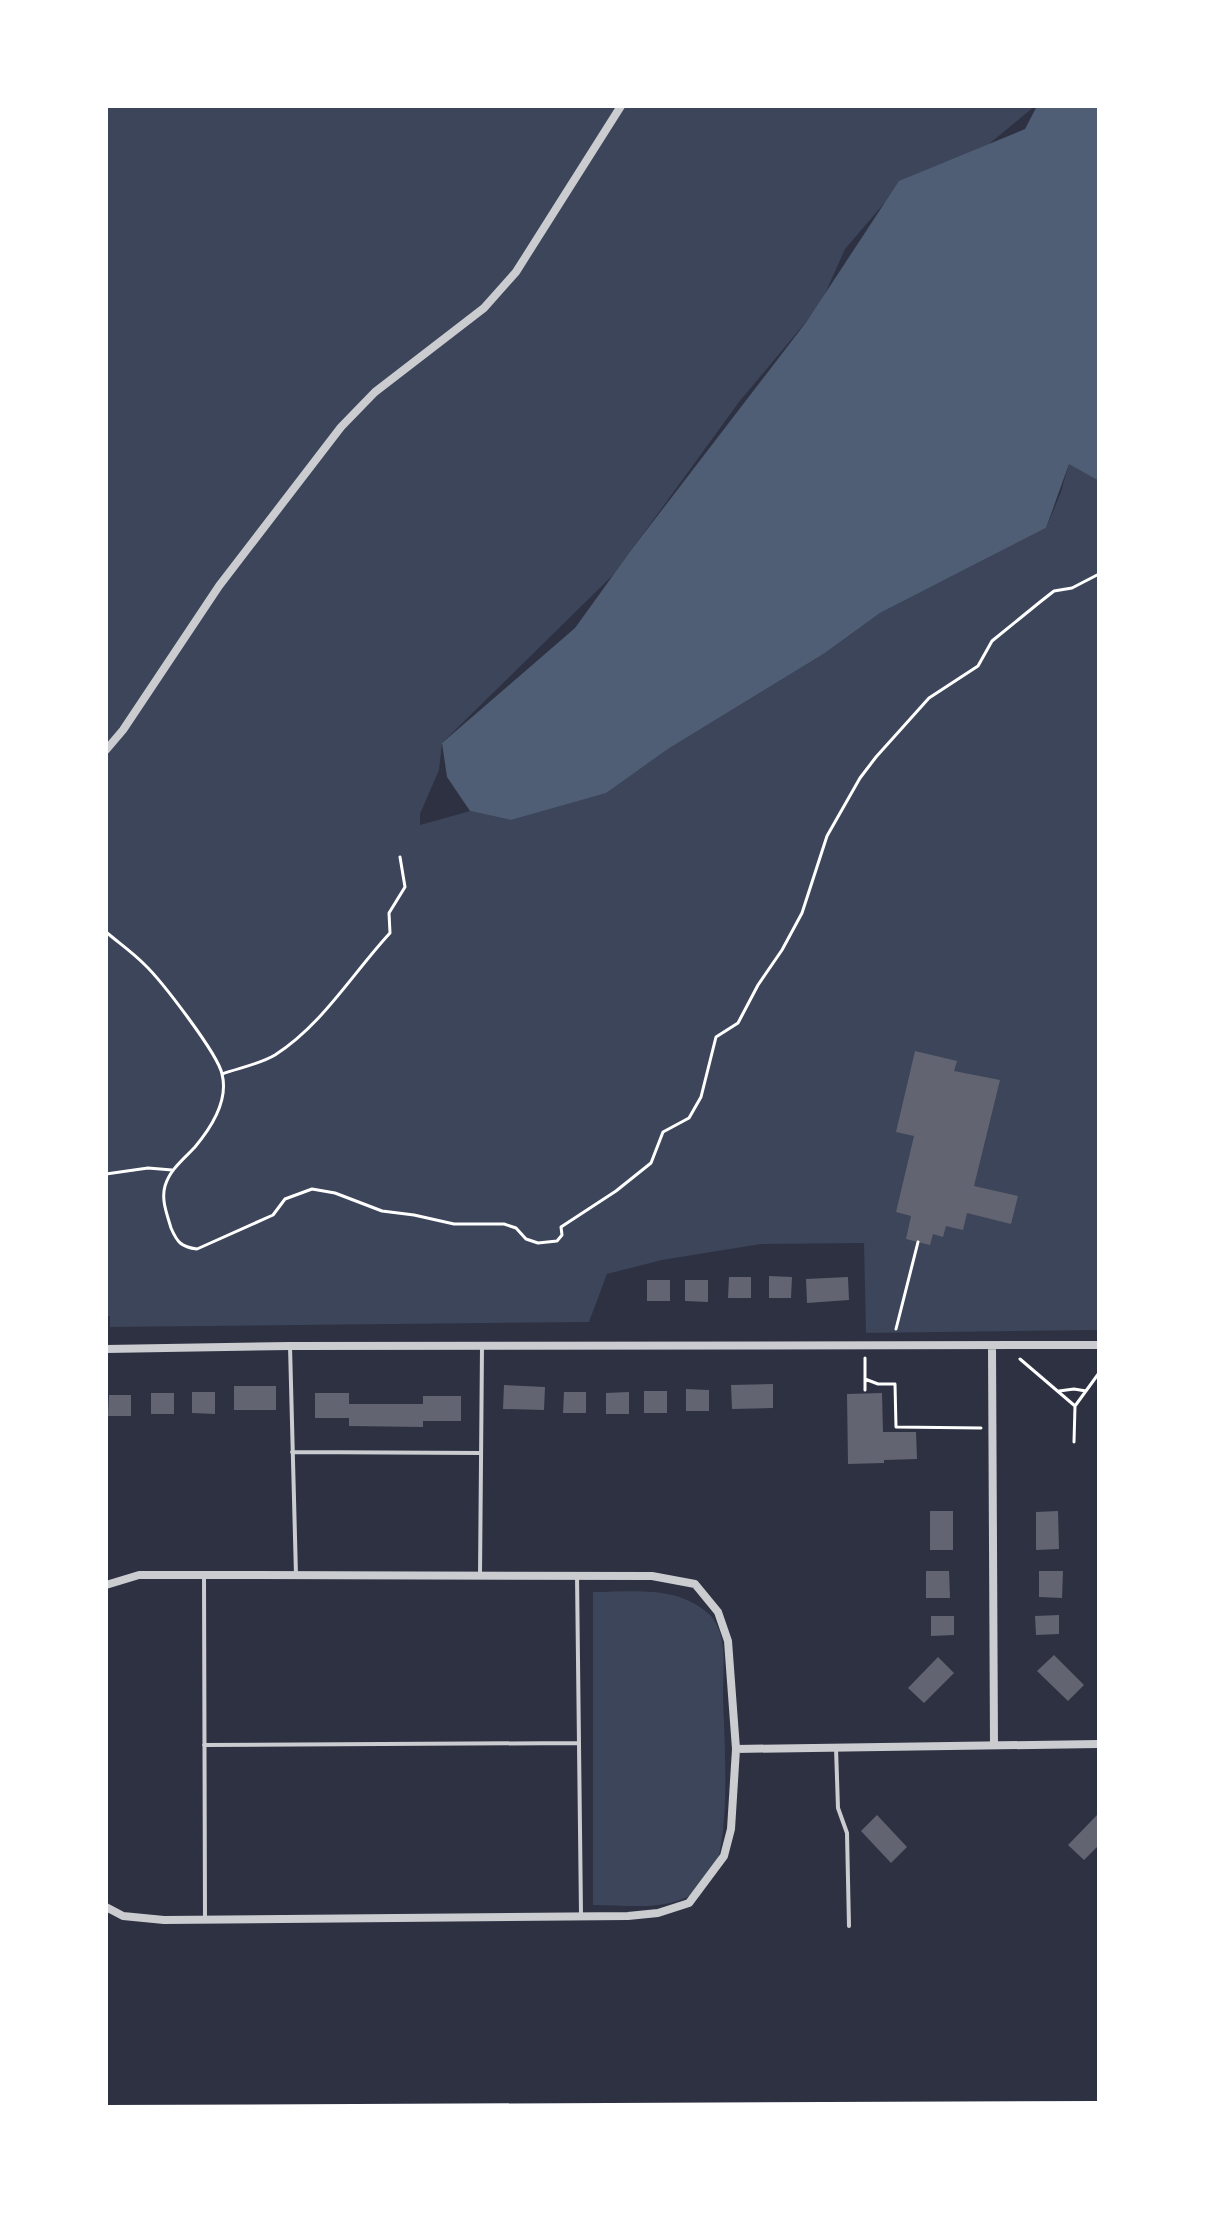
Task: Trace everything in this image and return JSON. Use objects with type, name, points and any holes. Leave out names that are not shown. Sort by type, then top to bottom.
[{"type":"main road","points":[[106,2111],[976,2111],[1099,2107]]},
{"type":"street","points":[[106,750],[123,730],[219,586],[341,427],[375,392],[484,308],[516,272],[621,106]]},
{"type":"street","points":[[106,1349],[1099,1345]]},
{"type":"street","points":[[992,1346],[994,1745]]},
{"type":"street","points":[[106,1585],[139,1575],[652,1576],[695,1584],[718,1612],[728,1641],[736,1749],[731,1829],[724,1856],[689,1903],[658,1913],[581,1917],[164,1920],[123,1916],[106,1907]]},
{"type":"street","points":[[736,1749],[1099,1744]]},
{"type":"lane","points":[[290,1346],[296,1575]]},
{"type":"lane","points":[[480,1576],[482,1347]]},
{"type":"lane","points":[[292,1452],[481,1453]]},
{"type":"lane","points":[[204,1575],[205,1919]]},
{"type":"lane","points":[[577,1575],[581,1917]]},
{"type":"lane","points":[[204,1745],[579,1743]]},
{"type":"lane","points":[[836,1748],[838,1808],[847,1833],[849,1926]]},
{"type":"path","points":[[106,932],[145,965],[200,1035],[222,1074],[224,1092],[219,1110],[197,1144],[172,1170],[165,1185],[164,1200],[176,1241],[185,1248],[197,1249],[273,1215],[285,1199],[312,1189],[335,1193],[382,1211],[454,1224],[504,1224],[538,1243],[557,1241],[562,1235],[561,1227],[567,1221],[616,1191],[651,1163],[663,1132],[689,1118],[701,1097],[716,1037],[738,1023],[758,985],[782,950],[802,913],[827,836],[860,778],[876,757],[929,698],[978,666],[992,641],[1054,591],[1072,588],[1099,574]]},
{"type":"path","points":[[222,1074],[273,1057],[317,1022],[361,963],[390,933],[389,913],[405,887],[400,857]]},
{"type":"path","points":[[106,1174],[148,1168],[172,1170]]},
{"type":"path","points":[[896,1329],[918,1242]]},
{"type":"path","points":[[865,1356],[865,1390]]},
{"type":"path","points":[[1018,1357],[1075,1406]]},
{"type":"path","points":[[1074,1442],[1075,1406],[1099,1373]]},
{"type":"path","points":[[865,1379],[878,1384],[895,1384],[896,1427],[993,1428]]},
{"type":"path","points":[[1059,1391],[1086,1391]]},
{"type":"shaded area","points":[[1035,106],[977,154],[899,186],[845,249],[820,305],[739,402],[614,574],[442,743],[439,770],[420,814],[420,825],[470,811],[511,820],[606,792],[668,749],[825,653],[880,613],[1046,528],[1069,463],[1099,481],[1099,1330],[866,1333],[864,1243],[761,1244],[662,1260],[607,1274],[589,1322],[110,1327],[110,1316],[106,1316],[106,108]]},
{"type":"shaded area","points":[[1037,106],[1099,106],[1099,481],[1069,464],[1046,528],[880,613],[825,653],[668,749],[606,793],[511,820],[470,811],[447,777],[442,743],[575,628],[807,321],[899,181],[1025,129]]},
{"type":"shaded area","points":[[593,1592],[654,1592],[683,1598],[711,1616],[721,1638],[724,1661],[725,1792],[721,1845],[716,1866],[708,1881],[697,1892],[670,1903],[593,1905]]},
{"type":"building","points":[[915,1051],[957,1061],[954,1071],[1000,1080],[974,1186],[1018,1196],[1011,1224],[967,1213],[963,1230],[946,1226],[943,1237],[933,1234],[930,1245],[906,1239],[911,1216],[896,1212],[914,1136],[896,1132]]},
{"type":"building","points":[[769,1276],[792,1277],[791,1298],[769,1298]]},
{"type":"building","points":[[729,1277],[751,1277],[751,1298],[728,1298]]},
{"type":"building","points":[[848,1277],[849,1300],[807,1303],[806,1279]]},
{"type":"building","points":[[647,1280],[670,1280],[670,1301],[647,1301]]},
{"type":"building","points":[[685,1280],[708,1280],[708,1302],[685,1301]]},
{"type":"building","points":[[773,1384],[773,1408],[732,1409],[731,1385]]},
{"type":"building","points":[[504,1385],[545,1387],[544,1410],[503,1409]]},
{"type":"building","points":[[234,1386],[276,1386],[276,1410],[234,1410]]},
{"type":"building","points":[[686,1389],[709,1390],[709,1411],[686,1411]]},
{"type":"building","points":[[644,1391],[667,1391],[667,1413],[644,1413]]},
{"type":"building","points":[[192,1392],[215,1392],[215,1414],[192,1413]]},
{"type":"building","points":[[564,1392],[586,1392],[586,1413],[563,1413]]},
{"type":"building","points":[[629,1392],[629,1414],[606,1414],[606,1393]]},
{"type":"building","points":[[151,1393],[174,1393],[174,1414],[151,1414]]},
{"type":"building","points":[[315,1393],[349,1393],[349,1404],[423,1404],[423,1396],[461,1396],[461,1421],[423,1421],[423,1427],[349,1426],[349,1418],[315,1418]]},
{"type":"building","points":[[882,1393],[883,1432],[916,1432],[917,1459],[848,1464],[847,1394]]},
{"type":"building","points":[[109,1395],[131,1395],[131,1416],[108,1416]]},
{"type":"building","points":[[930,1511],[953,1511],[953,1550],[930,1550]]},
{"type":"building","points":[[1058,1511],[1059,1549],[1036,1550],[1036,1512]]},
{"type":"building","points":[[926,1571],[949,1571],[950,1598],[926,1598]]},
{"type":"building","points":[[1039,1571],[1063,1571],[1062,1598],[1039,1597]]},
{"type":"building","points":[[1059,1615],[1059,1634],[1036,1635],[1035,1616]]},
{"type":"building","points":[[931,1616],[954,1616],[954,1635],[931,1636]]},
{"type":"building","points":[[1054,1655],[1084,1685],[1068,1701],[1037,1671]]},
{"type":"building","points":[[938,1657],[954,1673],[924,1703],[908,1688]]},
{"type":"building","points":[[1099,1813],[1099,1845],[1084,1860],[1068,1845]]},
{"type":"building","points":[[877,1815],[907,1847],[891,1863],[861,1831]]}]
